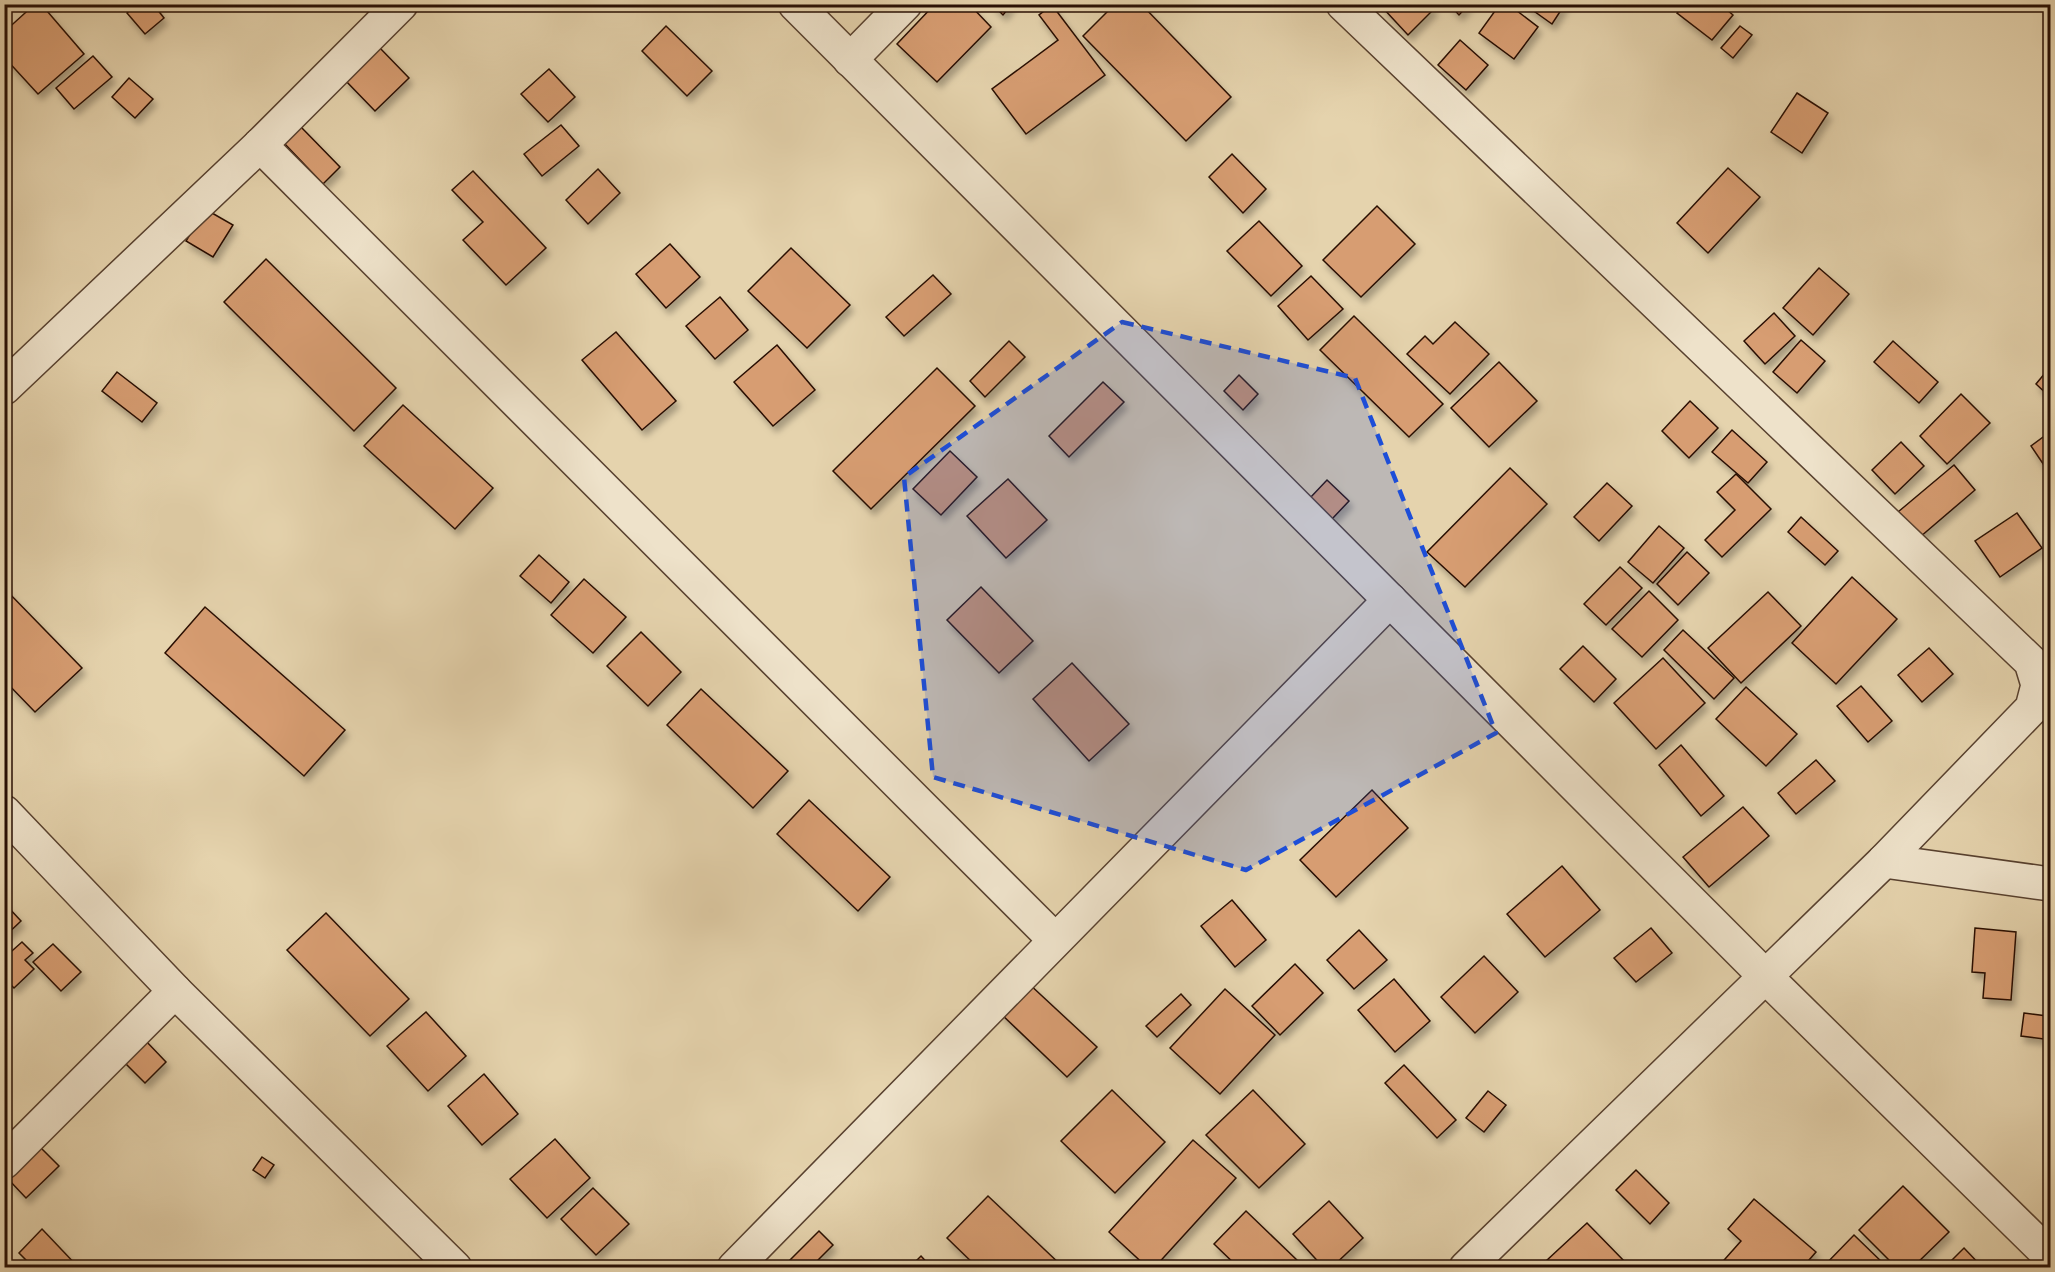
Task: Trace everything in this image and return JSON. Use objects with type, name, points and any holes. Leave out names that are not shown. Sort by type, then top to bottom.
[{"type":"street","points":[[4,388],[260,145],[401,4]]},
{"type":"street","points":[[795,4],[1766,977],[2050,1256]]},
{"type":"street","points":[[850,60],[905,4]]},
{"type":"street","points":[[1361,10],[2031,662],[2038,685],[2032,708],[1884,861],[1466,1268]]},
{"type":"street","points":[[260,145],[1055,940]]},
{"type":"street","points":[[734,1268],[1390,600]]},
{"type":"street","points":[[4,812],[174,991],[454,1268]]},
{"type":"street","points":[[1884,861],[2050,884]]},
{"type":"street","points":[[4,1162],[174,991]]},
{"type":"highlighted area","points":[[1122,322],[1355,378],[1496,733],[1246,870],[933,777],[904,477]]},
{"type":"building","points":[[35,4],[41,4],[84,54],[38,94],[4,57],[4,32]]},
{"type":"building","points":[[136,4],[153,4],[164,18],[145,34],[127,13]]},
{"type":"building","points":[[935,4],[969,4],[991,27],[937,82],[897,44]]},
{"type":"building","points":[[992,4],[1012,4],[1003,15]]},
{"type":"building","points":[[1115,4],[1141,4],[1231,97],[1186,141],[1083,36]]},
{"type":"building","points":[[1385,4],[1430,4],[1434,9],[1408,35],[1382,7]]},
{"type":"building","points":[[1449,4],[1469,4],[1459,15]]},
{"type":"building","points":[[1500,4],[1508,4],[1538,27],[1514,59],[1479,33]]},
{"type":"building","points":[[1524,4],[1565,4],[1552,24]]},
{"type":"building","points":[[1684,4],[1720,4],[1733,15],[1712,40],[1677,13]]},
{"type":"building","points":[[1052,5],[1105,75],[1026,134],[992,89],[1058,40],[1039,15]]},
{"type":"building","points":[[666,26],[712,71],[687,96],[642,51]]},
{"type":"building","points":[[1740,26],[1752,35],[1733,58],[1721,48]]},
{"type":"building","points":[[1460,40],[1488,65],[1466,90],[1438,65]]},
{"type":"building","points":[[378,46],[409,78],[375,111],[344,79]]},
{"type":"building","points":[[93,56],[112,77],[74,109],[56,88]]},
{"type":"building","points":[[549,69],[575,97],[548,122],[521,94]]},
{"type":"building","points":[[129,78],[153,99],[135,118],[112,97]]},
{"type":"building","points":[[1797,93],[1828,113],[1802,153],[1771,132]]},
{"type":"building","points":[[561,125],[579,146],[542,176],[524,154]]},
{"type":"building","points":[[301,127],[340,167],[323,184],[284,143]]},
{"type":"building","points":[[1232,154],[1266,189],[1243,213],[1209,177]]},
{"type":"building","points":[[1728,168],[1760,197],[1708,253],[1677,223]]},
{"type":"building","points":[[598,169],[620,193],[588,224],[566,200]]},
{"type":"building","points":[[473,171],[546,248],[506,285],[463,240],[483,222],[452,190]]},
{"type":"building","points":[[1377,206],[1415,244],[1361,297],[1323,260]]},
{"type":"building","points":[[205,209],[233,225],[213,257],[186,241]]},
{"type":"building","points":[[1259,221],[1302,266],[1271,296],[1227,251]]},
{"type":"building","points":[[670,244],[700,277],[666,308],[636,274]]},
{"type":"building","points":[[791,248],[850,305],[807,348],[748,291]]},
{"type":"building","points":[[266,259],[396,388],[354,431],[224,302]]},
{"type":"building","points":[[1819,268],[1849,294],[1813,335],[1783,308]]},
{"type":"building","points":[[933,275],[951,294],[904,336],[886,317]]},
{"type":"building","points":[[1311,276],[1343,309],[1308,340],[1278,306]]},
{"type":"building","points":[[720,297],[748,330],[715,359],[686,326]]},
{"type":"building","points":[[1774,313],[1795,336],[1765,364],[1744,341]]},
{"type":"building","points":[[1354,316],[1443,404],[1409,437],[1320,350]]},
{"type":"building","points":[[1455,322],[1489,354],[1450,394],[1407,354],[1425,336],[1433,344]]},
{"type":"building","points":[[616,332],[676,401],[642,430],[582,360]]},
{"type":"building","points":[[1801,340],[1825,361],[1797,393],[1773,372]]},
{"type":"building","points":[[1009,341],[1025,357],[985,397],[970,381]]},
{"type":"building","points":[[1893,341],[1938,382],[1919,403],[1874,362]]},
{"type":"building","points":[[777,345],[815,390],[773,426],[734,382]]},
{"type":"building","points":[[1499,362],[1537,401],[1489,447],[1451,408]]},
{"type":"building","points":[[2050,367],[2050,397],[2036,384]]},
{"type":"building","points":[[937,368],[975,406],[871,509],[833,471]]},
{"type":"building","points":[[117,372],[157,403],[142,422],[102,391]]},
{"type":"building","points":[[1239,375],[1258,394],[1243,410],[1224,391]]},
{"type":"building","points":[[1103,382],[1124,402],[1069,457],[1049,436]]},
{"type":"building","points":[[1961,394],[1990,423],[1947,464],[1920,436]]},
{"type":"building","points":[[1690,401],[1718,428],[1689,458],[1662,431]]},
{"type":"building","points":[[403,405],[493,488],[455,529],[364,446]]},
{"type":"building","points":[[1732,430],[1767,462],[1748,483],[1712,452]]},
{"type":"building","points":[[2050,432],[2050,474],[2031,446]]},
{"type":"building","points":[[1901,442],[1924,466],[1895,494],[1872,470]]},
{"type":"building","points":[[950,451],[977,477],[941,515],[913,489]]},
{"type":"building","points":[[1954,465],[1975,490],[1920,537],[1898,512]]},
{"type":"building","points":[[1510,468],[1547,504],[1465,587],[1427,552]]},
{"type":"building","points":[[1736,474],[1771,509],[1722,557],[1705,540],[1735,510],[1717,492]]},
{"type":"building","points":[[1008,479],[1047,520],[1006,558],[967,516]]},
{"type":"building","points":[[1327,480],[1349,501],[1332,519],[1310,498]]},
{"type":"building","points":[[1607,483],[1632,506],[1599,541],[1574,517]]},
{"type":"building","points":[[2017,513],[2042,548],[2000,577],[1975,541]]},
{"type":"building","points":[[1801,517],[1838,551],[1825,565],[1788,532]]},
{"type":"building","points":[[1659,526],[1684,548],[1653,583],[1628,562]]},
{"type":"building","points":[[1687,552],[1709,573],[1678,605],[1657,584]]},
{"type":"building","points":[[539,555],[569,582],[551,603],[520,576]]},
{"type":"building","points":[[1620,567],[1642,588],[1606,625],[1584,604]]},
{"type":"building","points":[[1852,577],[1897,619],[1836,684],[1792,643]]},
{"type":"building","points":[[584,579],[626,617],[593,653],[551,615]]},
{"type":"building","points":[[981,587],[1033,641],[999,673],[947,620]]},
{"type":"building","points":[[4,588],[82,668],[35,712],[4,680]]},
{"type":"building","points":[[1649,591],[1678,620],[1642,657],[1612,629]]},
{"type":"building","points":[[1768,592],[1801,626],[1741,683],[1708,648]]},
{"type":"building","points":[[205,607],[345,730],[304,776],[165,653]]},
{"type":"building","points":[[1683,630],[1734,678],[1714,699],[1664,650]]},
{"type":"building","points":[[641,632],[681,672],[648,706],[607,666]]},
{"type":"building","points":[[1583,646],[1616,679],[1594,702],[1560,669]]},
{"type":"building","points":[[1929,648],[1953,674],[1922,702],[1898,675]]},
{"type":"building","points":[[1663,658],[1705,703],[1656,749],[1614,703]]},
{"type":"building","points":[[1072,663],[1129,724],[1089,761],[1033,699]]},
{"type":"building","points":[[1861,686],[1892,721],[1868,742],[1837,706]]},
{"type":"building","points":[[1746,687],[1797,734],[1766,766],[1716,719]]},
{"type":"building","points":[[701,689],[788,771],[753,808],[667,725]]},
{"type":"building","points":[[1681,745],[1724,796],[1701,816],[1659,765]]},
{"type":"building","points":[[1816,760],[1835,781],[1796,814],[1778,793]]},
{"type":"building","points":[[1372,790],[1408,828],[1336,897],[1300,860]]},
{"type":"building","points":[[809,800],[890,877],[858,911],[777,834]]},
{"type":"building","points":[[1743,807],[1769,836],[1709,887],[1683,857]]},
{"type":"building","points":[[1562,866],[1600,910],[1545,957],[1507,914]]},
{"type":"building","points":[[1232,900],[1266,940],[1235,967],[1201,926]]},
{"type":"building","points":[[7,906],[21,921],[4,937],[4,908]]},
{"type":"building","points":[[326,913],[409,999],[370,1036],[287,950]]},
{"type":"building","points":[[1651,928],[1672,953],[1636,982],[1614,958]]},
{"type":"building","points":[[1975,928],[2016,932],[2011,1000],[1983,998],[1985,973],[1972,972]]},
{"type":"building","points":[[1359,930],[1387,960],[1354,989],[1327,960]]},
{"type":"building","points":[[22,942],[33,953],[25,960],[34,969],[14,988],[4,978],[4,958]]},
{"type":"building","points":[[53,944],[81,972],[61,991],[33,962]]},
{"type":"building","points":[[1484,956],[1518,992],[1475,1033],[1441,997]]},
{"type":"building","points":[[1295,964],[1323,993],[1280,1035],[1252,1006]]},
{"type":"building","points":[[1394,979],[1430,1021],[1395,1052],[1358,1010]]},
{"type":"building","points":[[1027,982],[1097,1047],[1067,1077],[999,1012]]},
{"type":"building","points":[[1225,989],[1275,1035],[1220,1094],[1170,1048]]},
{"type":"building","points":[[1181,994],[1191,1005],[1157,1037],[1146,1026]]},
{"type":"building","points":[[426,1012],[466,1056],[428,1091],[387,1046]]},
{"type":"building","points":[[2024,1013],[2047,1016],[2044,1039],[2021,1036]]},
{"type":"building","points":[[144,1039],[166,1062],[145,1083],[122,1060]]},
{"type":"building","points":[[1404,1065],[1456,1120],[1437,1138],[1385,1083]]},
{"type":"building","points":[[484,1074],[518,1114],[482,1145],[448,1106]]},
{"type":"building","points":[[1112,1090],[1165,1142],[1115,1193],[1061,1141]]},
{"type":"building","points":[[1253,1090],[1305,1144],[1259,1188],[1206,1135]]},
{"type":"building","points":[[1488,1091],[1506,1105],[1484,1132],[1466,1118]]},
{"type":"building","points":[[555,1139],[590,1178],[547,1218],[510,1179]]},
{"type":"building","points":[[1193,1140],[1236,1178],[1154,1268],[1148,1268],[1109,1232]]},
{"type":"building","points":[[41,1148],[59,1166],[26,1198],[9,1180]]},
{"type":"building","points":[[262,1157],[274,1165],[265,1178],[253,1170]]},
{"type":"building","points":[[1636,1170],[1669,1203],[1650,1224],[1616,1190]]},
{"type":"building","points":[[1903,1186],[1949,1232],[1912,1268],[1897,1268],[1859,1230]]},
{"type":"building","points":[[593,1188],[629,1224],[596,1255],[561,1219]]},
{"type":"building","points":[[988,1196],[1063,1267],[978,1268],[947,1238]]},
{"type":"building","points":[[1754,1199],[1816,1252],[1802,1268],[1717,1268],[1741,1241],[1728,1229]]},
{"type":"building","points":[[1329,1201],[1363,1238],[1331,1268],[1324,1268],[1293,1234]]},
{"type":"building","points":[[1246,1211],[1299,1262],[1293,1268],[1239,1268],[1214,1244]]},
{"type":"building","points":[[1587,1223],[1626,1263],[1621,1268],[1553,1268],[1546,1261]]},
{"type":"building","points":[[42,1229],[79,1268],[22,1268],[28,1262],[19,1253]]},
{"type":"building","points":[[819,1231],[833,1245],[810,1268],[782,1268]]},
{"type":"building","points":[[1854,1235],[1888,1268],[1822,1268]]},
{"type":"building","points":[[1964,1248],[1983,1268],[1944,1268]]},
{"type":"building","points":[[921,1256],[932,1268],[909,1268]]}]
